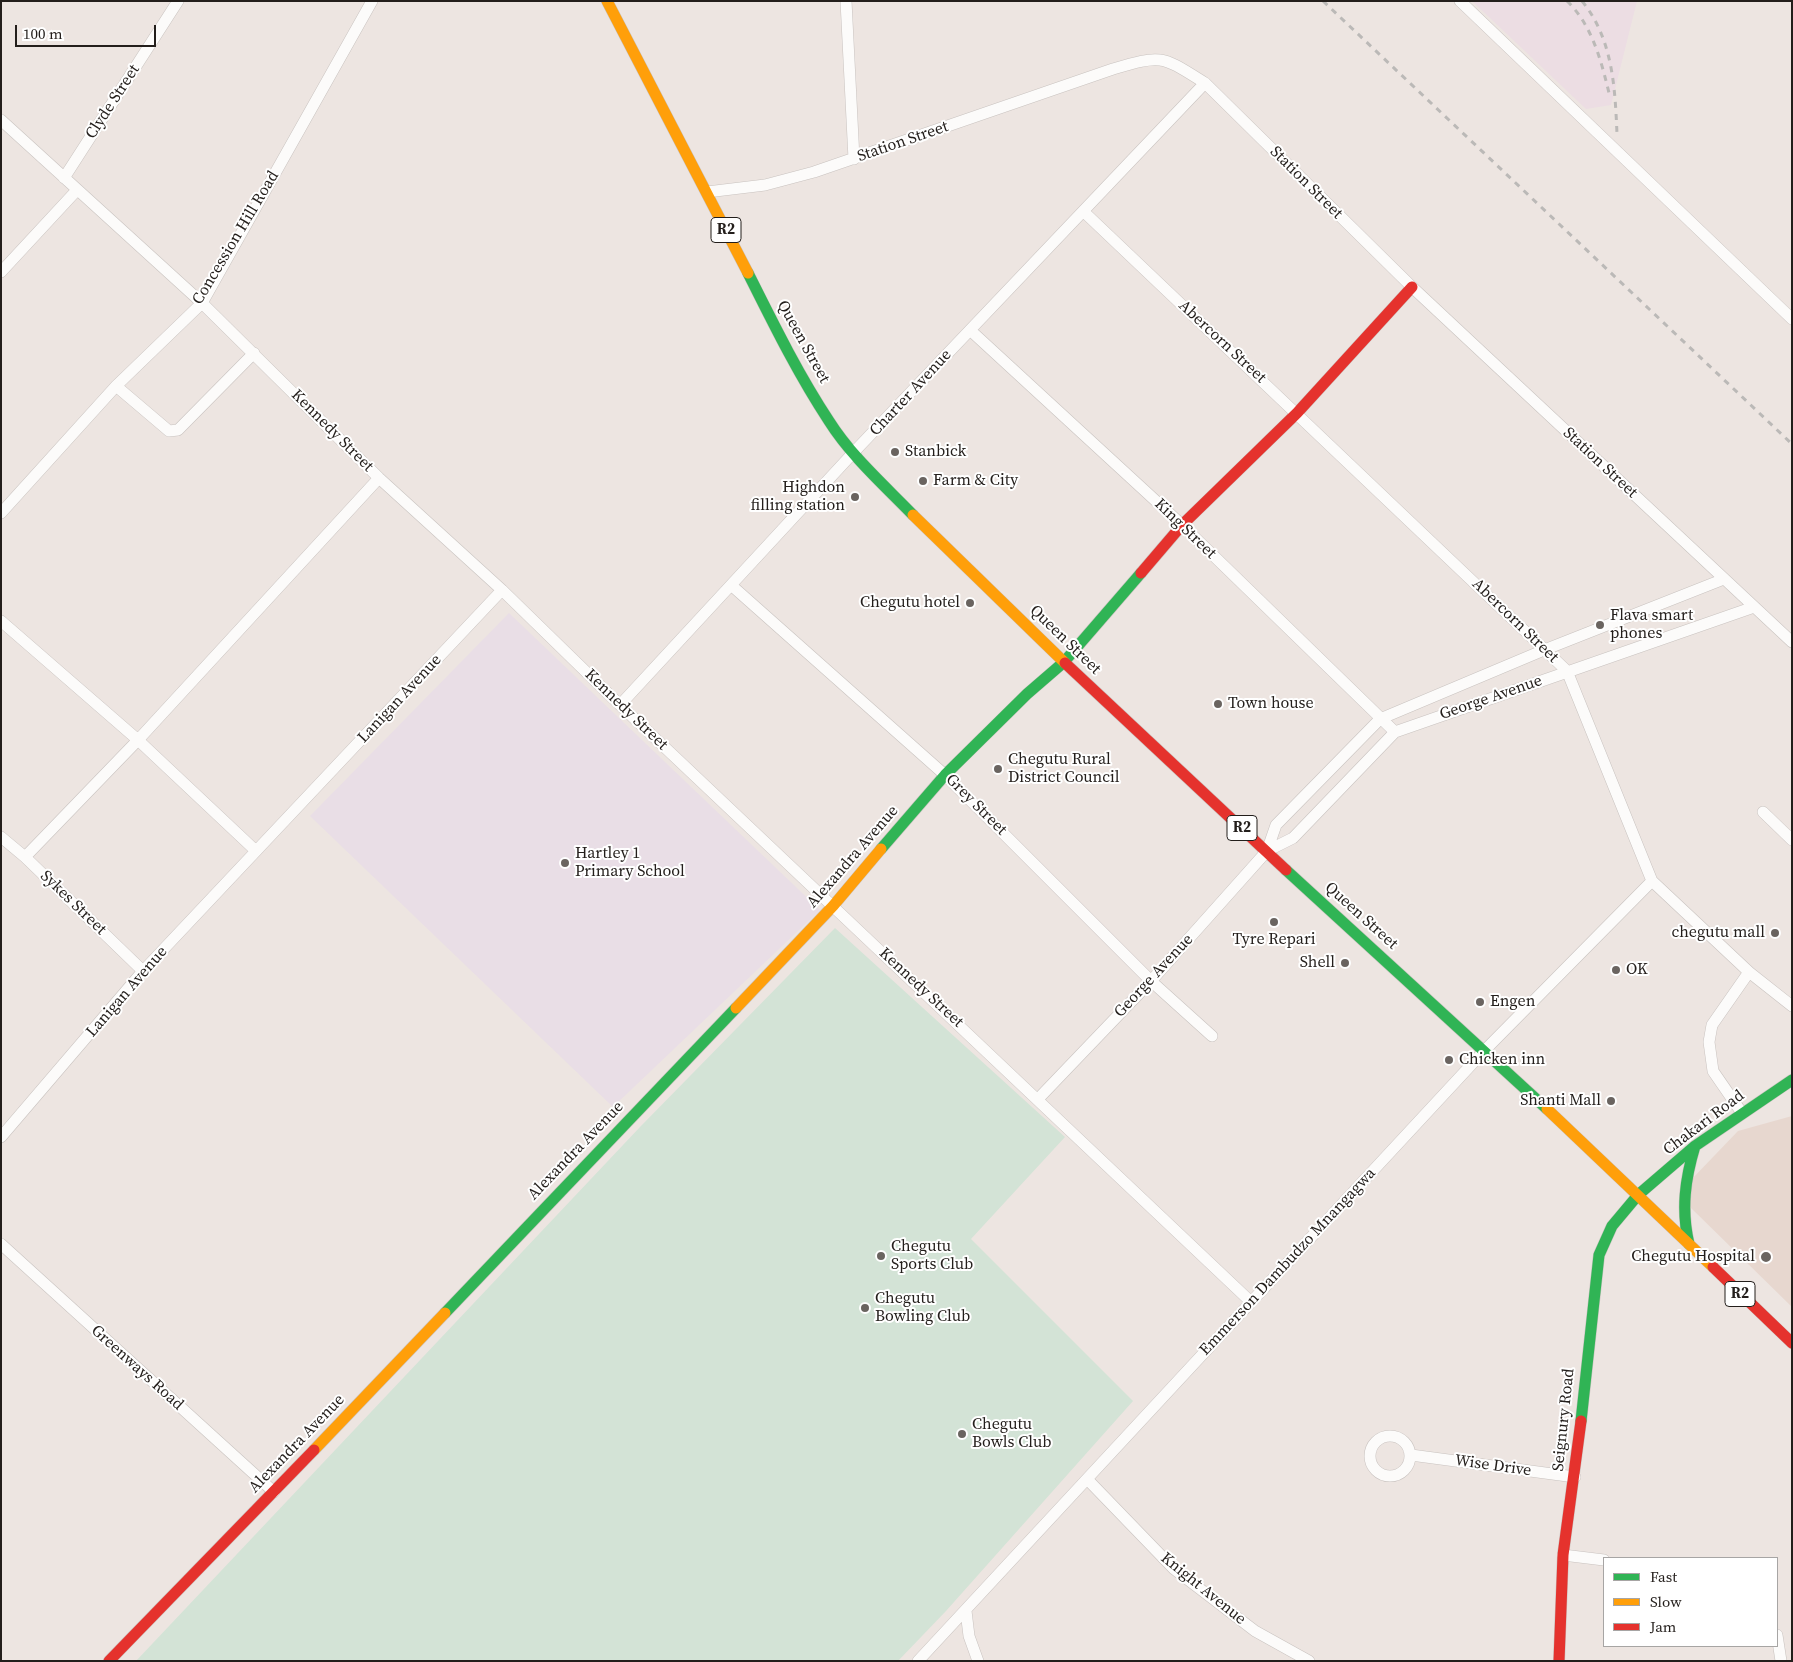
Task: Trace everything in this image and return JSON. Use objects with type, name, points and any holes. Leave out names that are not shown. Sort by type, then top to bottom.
[{"type":"main road","name":"Queen Street","points":[[607,1],[707,192],[771,320],[829,422],[853,454],[926,529],[1064,662],[1638,1195]]},
{"type":"main road","name":"Alexandra Avenue","points":[[109,1661],[274,1492],[833,906],[945,775],[1027,694],[1064,662],[1182,525],[1297,413],[1412,287]]},
{"type":"main road","name":"Chakari Road","points":[[1638,1195],[1695,1146],[1792,1080]]},
{"type":"main road","points":[[1689,1244],[1684,1229],[1684,1193],[1695,1146]]},
{"type":"main road","name":"R2","points":[[1638,1195],[1792,1343]]},
{"type":"main road","name":"Seignury Road","points":[[1559,1661],[1563,1555],[1574,1477],[1599,1255],[1612,1226],[1638,1195]]},
{"type":"street","name":"Clyde Street","points":[[64,178],[178,1]]},
{"type":"street","name":"Concession Hill Road","points":[[1,513],[116,386],[202,303],[372,1]]},
{"type":"street","points":[[846,1],[854,158]]},
{"type":"street","points":[[1460,1],[1792,319]]},
{"type":"street","name":"Station Street","points":[[707,192],[765,185],[814,172],[1140,61],[1168,60],[1205,83],[1412,287],[1792,642]]},
{"type":"street","name":"Charter Avenue","points":[[620,705],[853,454],[1205,83]]},
{"type":"street","name":"Kennedy Street","points":[[1,120],[202,303],[379,478],[502,590],[620,705],[1250,1301]]},
{"type":"street","points":[[1,272],[77,190]]},
{"type":"street","name":"Abercorn Street","points":[[1084,212],[1567,671],[1652,881],[1749,972],[1792,1006]]},
{"type":"street","name":"King Street","points":[[970,330],[1182,525],[1395,732]]},
{"type":"street","points":[[116,386],[169,431],[178,430],[254,353]]},
{"type":"street","points":[[25,857],[138,740],[379,478]]},
{"type":"street","name":"George Avenue","points":[[1267,851],[1276,825],[1380,719],[1544,650],[1724,579]]},
{"type":"street","name":"Grey Street","points":[[731,585],[945,775],[1151,981],[1212,1036]]},
{"type":"street","name":"Lanigan Avenue","points":[[1,1136],[143,971],[502,590]]},
{"type":"street","name":"George Avenue","points":[[1038,1099],[1151,981],[1267,851],[1293,838],[1395,732],[1754,607]]},
{"type":"street","points":[[1,621],[138,740],[256,851]]},
{"type":"street","points":[[1762,812],[1792,840]]},
{"type":"street","name":"Sykes Street","points":[[3,842],[25,857],[143,971]]},
{"type":"street","name":"Emmerson Dambudzo Mnangagwa","points":[[918,1661],[1088,1480],[1250,1301],[1484,1051],[1652,881]]},
{"type":"street","points":[[1742,1113],[1713,1071],[1709,1042],[1712,1025],[1749,972]]},
{"type":"street","name":"Greenways Road","points":[[1,1244],[274,1492]]},
{"type":"street","name":"Wise Drive","points":[[1411,1455],[1574,1477]]},
{"type":"street","name":"Knight Avenue","points":[[1088,1480],[1174,1569],[1255,1631],[1309,1661]]},
{"type":"street","points":[[1563,1555],[1603,1560]]},
{"type":"street","points":[[966,1611],[969,1636],[978,1661]]},
{"type":"street","points":[[1778,1642],[1781,1661]]},
{"type":"shaded area","points":[[1472,1],[1637,1],[1611,105],[1586,109]]},
{"type":"shaded area","name":"Hartley 1 Primary School","points":[[509,613],[820,910],[613,1107],[310,816]]},
{"type":"shaded area","name":"Chegutu Hospital","points":[[1792,1116],[1792,1307],[1690,1207],[1690,1181],[1738,1131]]},
{"type":"green space","points":[[835,928],[1065,1137],[971,1239],[1133,1401],[946,1611],[898,1661],[136,1661],[640,1127]]},
{"type":"railway","points":[[1323,1],[1792,444]]},
{"type":"railway","points":[[1567,1],[1576,10],[1589,32],[1603,68],[1609,93]]},
{"type":"railway","points":[[1582,1],[1600,31],[1606,48],[1613,82],[1617,134]]},
{"type":"traffic: fast","points":[[748,273],[796,367],[838,434],[868,470],[913,515]]},
{"type":"traffic: fast","points":[[881,849],[945,775],[1027,694],[1064,662],[1141,573]]},
{"type":"traffic: fast","points":[[1286,870],[1547,1109]]},
{"type":"traffic: fast","points":[[445,1313],[736,1008]]},
{"type":"traffic: fast","points":[[1581,1421],[1599,1255],[1612,1226],[1638,1195],[1695,1146],[1792,1080]]},
{"type":"traffic: fast","points":[[1689,1244],[1685,1219],[1685,1195],[1695,1146]]},
{"type":"traffic: slow","points":[[607,1],[748,273]]},
{"type":"traffic: slow","points":[[913,515],[1065,663]]},
{"type":"traffic: slow","points":[[736,1008],[833,906],[881,849]]},
{"type":"traffic: slow","points":[[1547,1109],[1713,1267]]},
{"type":"traffic: slow","points":[[314,1450],[445,1313]]},
{"type":"traffic: jam","points":[[1141,573],[1182,525],[1297,413],[1412,287]]},
{"type":"traffic: jam","points":[[1065,663],[1286,870]]},
{"type":"traffic: jam","points":[[1713,1267],[1792,1343]]},
{"type":"traffic: jam","points":[[1559,1661],[1563,1555],[1581,1421]]},
{"type":"traffic: jam","points":[[109,1661],[314,1450]]},
{"type":"place","name":"Stanbick","points":[[895,452]]},
{"type":"place","name":"Farm & City","points":[[923,481]]},
{"type":"place","name":"Highdon filling station","points":[[855,497]]},
{"type":"place","name":"Chegutu hotel","points":[[970,603]]},
{"type":"place","name":"Flava smart phones","points":[[1600,625]]},
{"type":"place","name":"Town house","points":[[1218,704]]},
{"type":"place","name":"Chegutu Rural District Council","points":[[998,769]]},
{"type":"place","name":"Hartley 1 Primary School","points":[[565,863]]},
{"type":"place","name":"Tyre Repari","points":[[1274,922]]},
{"type":"place","name":"chegutu mall","points":[[1775,933]]},
{"type":"place","name":"Shell","points":[[1345,963]]},
{"type":"place","name":"OK","points":[[1616,970]]},
{"type":"place","name":"Engen","points":[[1480,1002]]},
{"type":"place","name":"Chicken inn","points":[[1449,1060]]},
{"type":"place","name":"Shanti Mall","points":[[1611,1101]]},
{"type":"place","name":"Chegutu Sports Club","points":[[881,1256]]},
{"type":"place","name":"Chegutu Hospital","points":[[1766,1257]]},
{"type":"place","name":"Chegutu Bowling Club","points":[[865,1308]]},
{"type":"place","name":"Chegutu Bowls Club","points":[[962,1434]]}]
